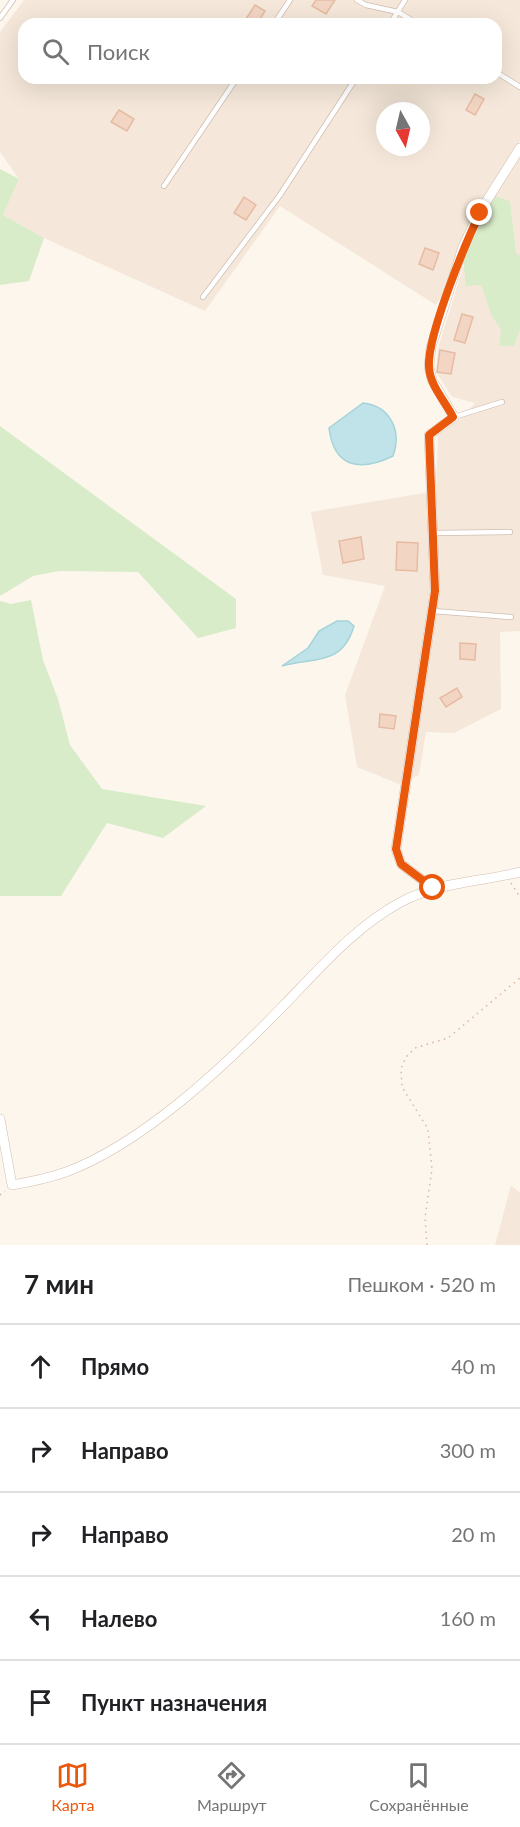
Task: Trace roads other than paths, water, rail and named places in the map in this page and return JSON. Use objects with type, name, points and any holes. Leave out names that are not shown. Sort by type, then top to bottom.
[{"type":"street","points":[[433,888],[401,864],[396,849],[435,591],[429,435],[453,417],[432,380],[429,366],[431,347],[463,247],[480,213],[520,148]]},
{"type":"street","points":[[0,1119],[12,1185],[65,1172],[88,1162],[126,1140],[208,1079],[242,1049],[353,936],[401,902],[433,888],[520,872]]},
{"type":"lane","points":[[0,18],[13,0]]},
{"type":"lane","points":[[278,18],[290,0]]},
{"type":"lane","points":[[357,0],[366,5],[398,12],[408,18]]},
{"type":"lane","points":[[394,18],[405,0]]},
{"type":"lane","points":[[502,76],[520,87]]},
{"type":"lane","points":[[164,186],[233,84]]},
{"type":"lane","points":[[202,297],[280,195],[352,84]]},
{"type":"lane","points":[[453,417],[502,402]]},
{"type":"lane","points":[[434,533],[510,532]]},
{"type":"lane","points":[[432,611],[511,617]]},
{"type":"water","points":[[363,403],[381,409],[387,415],[395,429],[396,438],[393,456],[360,465],[350,463],[336,452],[329,428]]},
{"type":"water","points":[[337,621],[348,621],[354,626],[349,639],[335,654],[326,658],[282,666],[308,648],[319,631]]}]
